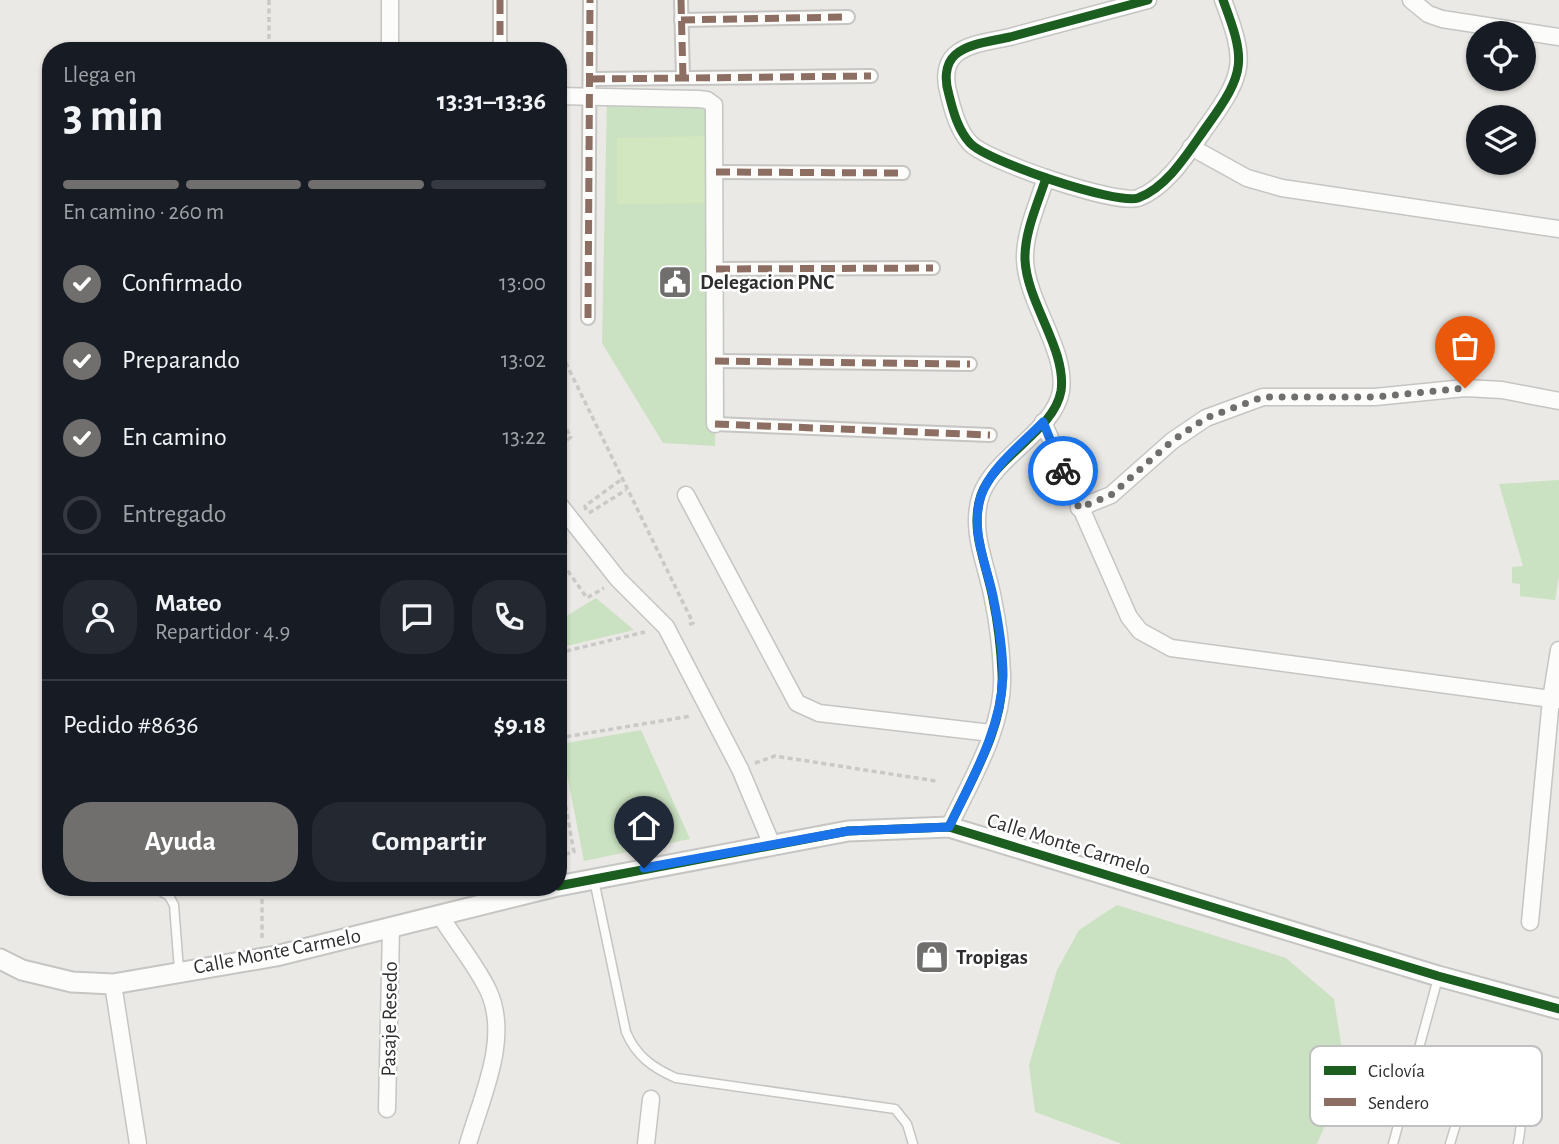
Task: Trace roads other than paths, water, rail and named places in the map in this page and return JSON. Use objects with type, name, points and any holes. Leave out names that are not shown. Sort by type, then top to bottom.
[{"type":"street","points":[[390,0],[390,42]]},
{"type":"street","points":[[500,0],[500,42]]},
{"type":"street","points":[[588,318],[590,0]]},
{"type":"street","points":[[681,0],[683,78]]},
{"type":"street","points":[[1148,0],[956,53],[949,62],[947,90],[961,130],[969,142],[982,153],[1046,178],[1125,200],[1136,199],[1160,184],[1191,147],[1225,100],[1240,66],[1238,43],[1223,0]]},
{"type":"street","points":[[1411,0],[1428,14],[1442,19],[1559,37]]},
{"type":"street","points":[[681,20],[848,17]]},
{"type":"street","points":[[591,79],[871,76]]},
{"type":"street","points":[[567,96],[707,100],[714,105],[715,424],[990,435]]},
{"type":"street","points":[[1191,147],[1247,178],[1282,188],[1559,229]]},
{"type":"street","points":[[716,172],[903,173]]},
{"type":"street","points":[[949,827],[991,733],[1003,675],[993,597],[976,520],[981,495],[990,479],[1053,410],[1061,393],[1061,376],[1031,291],[1025,258],[1025,244],[1046,178]]},
{"type":"street","points":[[716,269],[933,268]]},
{"type":"street","points":[[715,361],[970,364]]},
{"type":"street","points":[[1079,508],[1111,495],[1172,441],[1206,418],[1263,397],[1375,397],[1465,388],[1502,390],[1559,401]]},
{"type":"street","points":[[1043,422],[1129,617],[1140,631],[1157,642],[1171,648],[1555,700]]},
{"type":"street","points":[[685,495],[797,703],[819,713],[991,733]]},
{"type":"street","points":[[567,509],[580,517],[618,579],[666,627],[740,769],[772,845]]},
{"type":"street","points":[[1530,922],[1559,650]]},
{"type":"street","name":"Calle Monte Carmelo","points":[[567,884],[848,831],[949,827],[1438,976],[1559,1009]]},
{"type":"street","name":"Calle Monte Carmelo","points":[[0,959],[22,970],[72,982],[113,984],[179,970],[261,958],[391,929],[441,917],[487,896]]},
{"type":"street","points":[[441,917],[489,992],[495,1021],[495,1052],[468,1144]]},
{"type":"street","name":"Pasaje Resedo","points":[[387,1109],[391,929]]},
{"type":"street","points":[[113,984],[138,1144]]},
{"type":"street","points":[[646,1144],[651,1099]]},
{"type":"lane","points":[[593,877],[626,1032],[632,1045],[645,1061],[676,1078],[895,1109],[907,1124],[913,1144]]},
{"type":"lane","points":[[169,896],[174,905],[179,970]]},
{"type":"lane","points":[[1418,1046],[1438,976]]},
{"type":"lane","points":[[1393,1144],[1397,1126]]},
{"type":"lane","points":[[1450,1144],[1455,1126]]},
{"type":"lane","points":[[1518,1144],[1521,1126]]},
{"type":"place","name":"Delegacion PNC","points":[[675,282]]},
{"type":"place","name":"Tropigas","points":[[932,957]]}]
